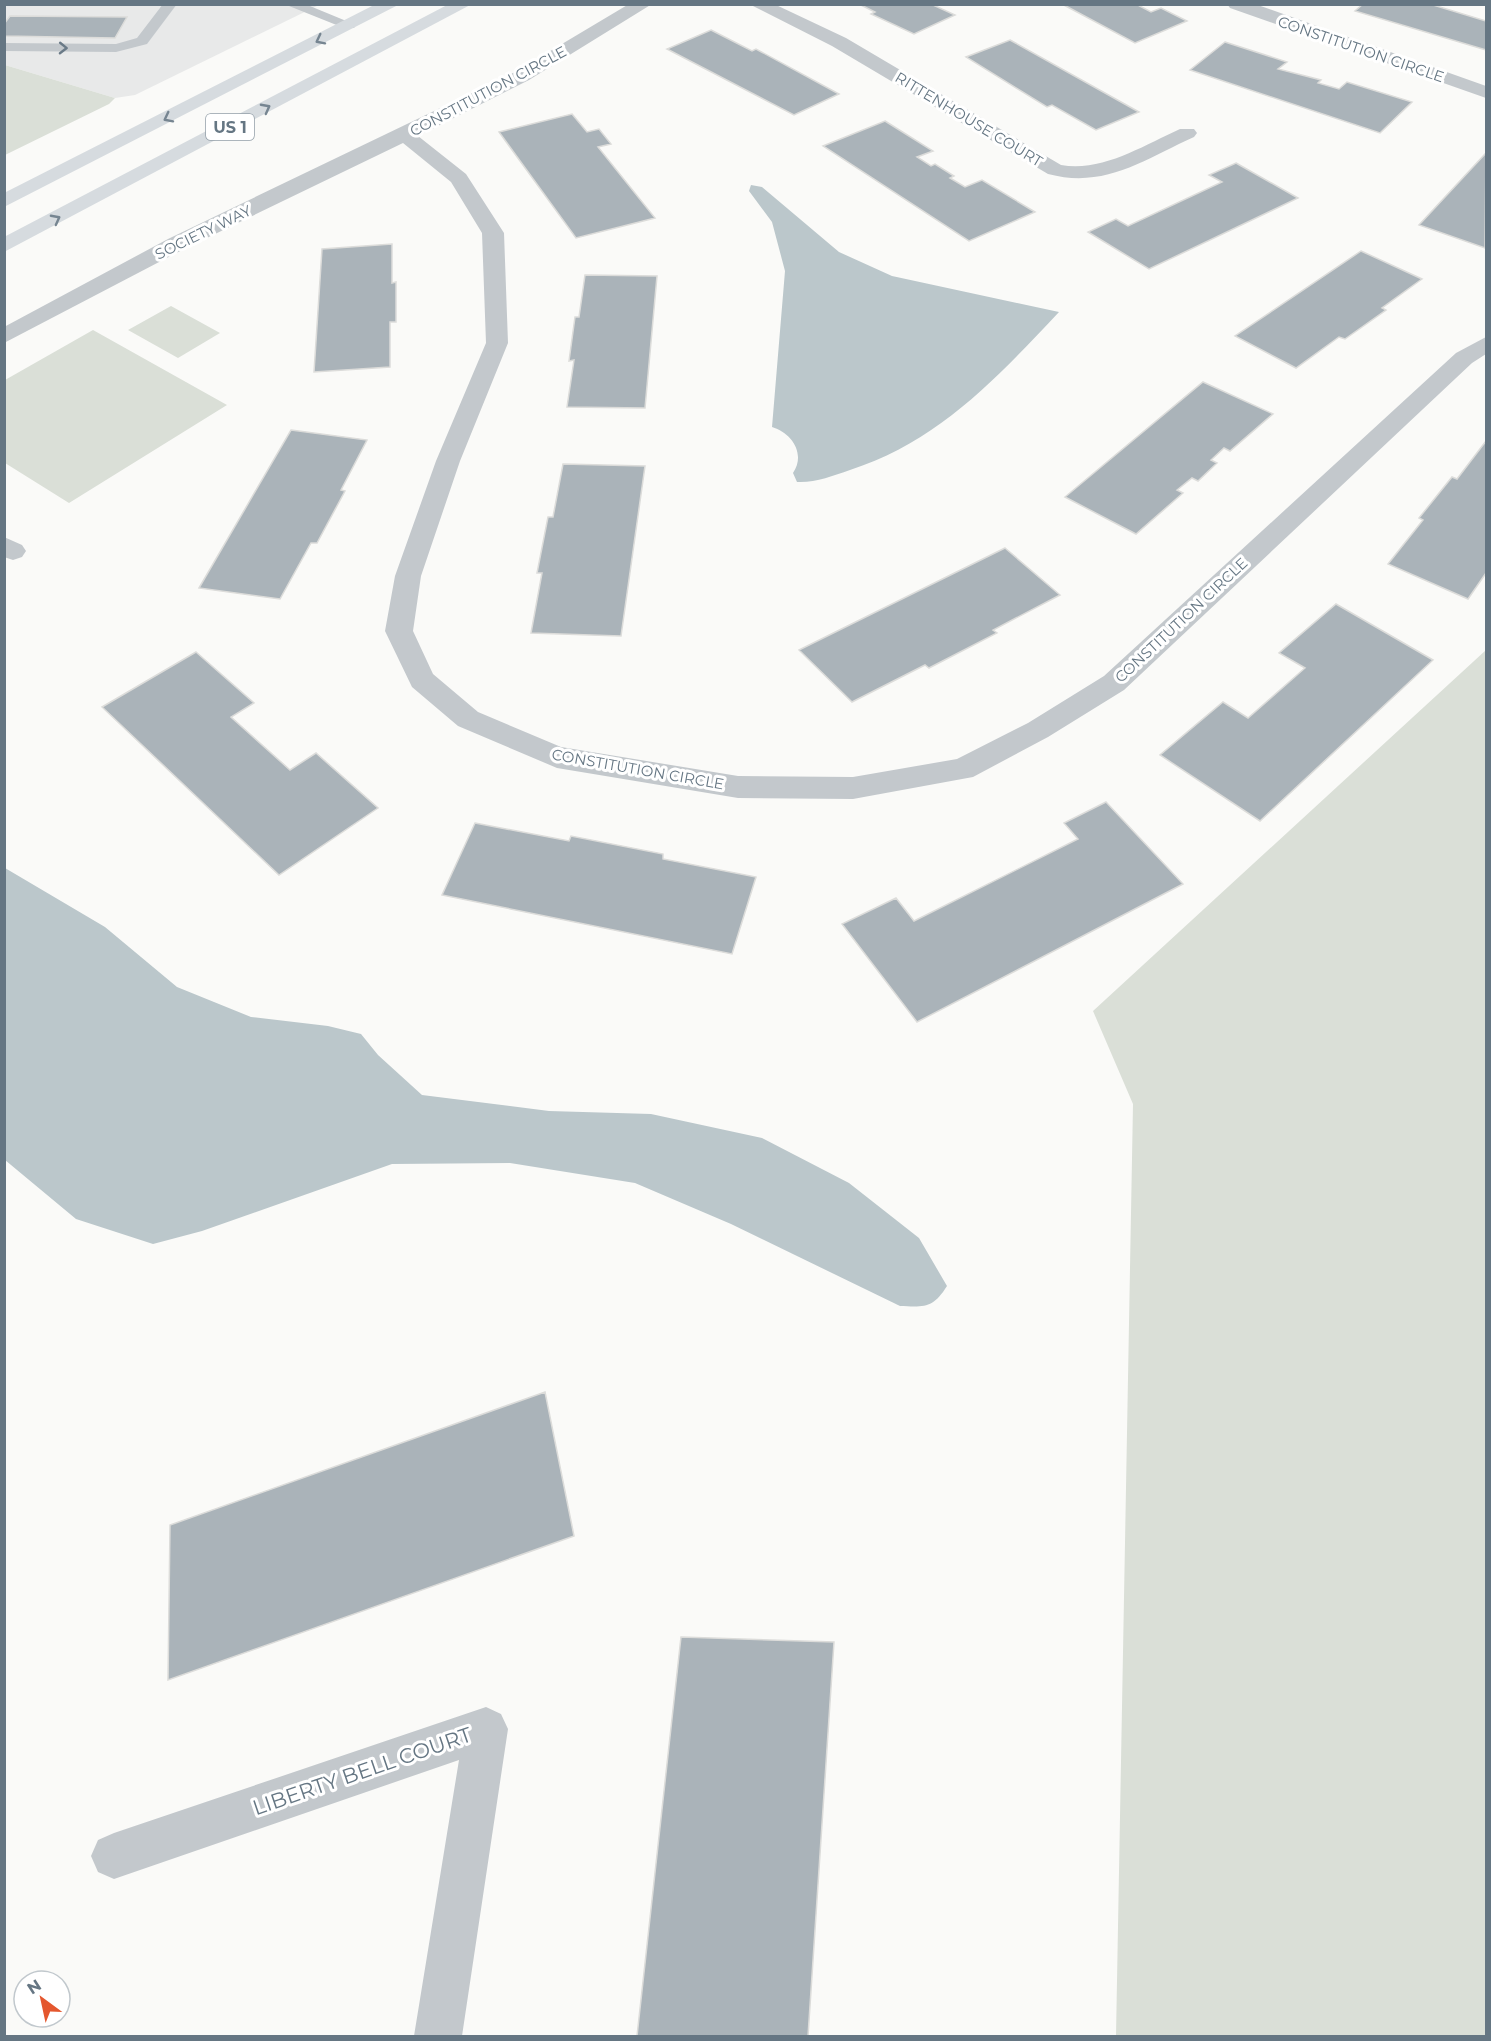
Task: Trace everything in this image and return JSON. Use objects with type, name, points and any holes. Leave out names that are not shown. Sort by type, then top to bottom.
[{"type":"highway","name":"US 1","points":[[4,201],[391,4]]},
{"type":"highway","name":"US 1","points":[[4,246],[463,4]]},
{"type":"street","name":"CONSTITUTION CIRCLE","points":[[643,4],[522,76],[405,135],[459,178],[493,233],[497,343],[448,461],[408,576],[399,631],[422,680],[468,719],[557,757],[738,787],[853,788],[963,769],[1038,730],[1114,682],[1464,358],[1486,344]]},
{"type":"street","name":"RITTENHOUSE COURT","points":[[758,4],[839,42],[1055,170],[1078,174],[1101,172],[1187,133]]},
{"type":"street","name":"CONSTITUTION CIRCLE","points":[[1236,4],[1486,92]]},
{"type":"street","name":"SOCIETY WAY","points":[[4,336],[176,244],[405,135]]},
{"type":"street","name":"LIBERTY BELL COURT","points":[[114,1856],[486,1729],[438,2037]]},
{"type":"lane","points":[[4,47],[116,48],[142,42],[170,4]]},
{"type":"lane","points":[[291,4],[349,25]]},
{"type":"shaded area","points":[[4,5],[319,5],[135,95],[115,98],[5,65]]},
{"type":"shaded area","points":[[5,65],[115,98],[109,104],[5,155]]},
{"type":"shaded area","points":[[751,185],[762,187],[839,252],[892,276],[1059,312],[989,384],[938,425],[911,443],[882,458],[824,479],[797,482],[793,473],[798,459],[795,445],[786,434],[772,427],[785,271],[772,222],[749,191]]},
{"type":"shaded area","points":[[171,306],[220,333],[178,358],[128,330]]},
{"type":"shaded area","points":[[93,330],[227,405],[69,503],[5,463],[5,380]]},
{"type":"shaded area","points":[[1486,650],[1486,2036],[1116,2036],[1133,1104],[1093,1011]]},
{"type":"shaded area","points":[[5,868],[105,927],[177,987],[251,1017],[328,1026],[361,1034],[378,1055],[422,1095],[549,1111],[651,1114],[762,1138],[849,1183],[919,1238],[947,1286],[937,1299],[928,1305],[900,1306],[731,1224],[635,1183],[510,1163],[392,1164],[202,1231],[153,1244],[76,1219],[5,1160]]},
{"type":"building","points":[[859,4],[931,4],[955,15],[914,34],[871,14],[875,12]]},
{"type":"building","points":[[1062,4],[1136,4],[1151,12],[1161,8],[1187,21],[1135,43]]},
{"type":"building","points":[[1363,4],[1430,4],[1486,21],[1486,50],[1355,11]]},
{"type":"building","points":[[10,16],[127,17],[115,38],[4,36],[4,24]]},
{"type":"building","points":[[711,30],[752,51],[756,49],[839,94],[794,115],[667,49]]},
{"type":"building","points":[[1010,40],[1139,112],[1096,130],[1052,105],[1047,107],[966,57]]},
{"type":"building","points":[[1225,42],[1287,62],[1278,69],[1321,80],[1318,83],[1339,89],[1347,82],[1412,102],[1380,133],[1190,70]]},
{"type":"building","points":[[572,114],[587,132],[599,129],[611,144],[598,147],[655,218],[576,238],[499,132]]},
{"type":"building","points":[[885,121],[933,151],[917,157],[931,166],[935,164],[954,176],[950,178],[965,187],[982,180],[1035,212],[969,241],[823,146]]},
{"type":"building","points":[[1486,153],[1485,248],[1419,225]]},
{"type":"building","points":[[1236,163],[1298,198],[1149,269],[1088,232],[1116,219],[1128,226],[1222,182],[1209,175]]},
{"type":"building","points":[[392,244],[392,283],[396,282],[396,322],[390,322],[390,367],[314,372],[322,249]]},
{"type":"building","points":[[1361,251],[1422,279],[1382,308],[1386,310],[1345,339],[1339,337],[1296,368],[1235,336]]},
{"type":"building","points":[[585,275],[657,276],[645,408],[567,407],[574,360],[569,361],[575,317],[579,317]]},
{"type":"building","points":[[1203,382],[1273,414],[1230,451],[1224,448],[1211,460],[1217,463],[1198,481],[1192,478],[1177,490],[1183,493],[1136,534],[1065,497]]},
{"type":"building","points":[[291,430],[367,440],[341,490],[345,491],[317,543],[311,543],[280,599],[199,588]]},
{"type":"building","points":[[1486,441],[1486,573],[1468,599],[1388,564],[1423,520],[1419,518],[1452,477],[1457,479]]},
{"type":"building","points":[[563,464],[645,466],[621,636],[531,633],[542,573],[537,573],[548,517],[553,517]]},
{"type":"building","points":[[1005,548],[1060,595],[993,630],[997,633],[929,668],[925,665],[852,702],[799,650]]},
{"type":"building","points":[[1336,604],[1433,660],[1260,821],[1160,755],[1223,702],[1248,718],[1305,668],[1279,653]]},
{"type":"building","points":[[196,652],[254,703],[231,717],[290,770],[316,753],[378,808],[279,875],[102,707]]},
{"type":"building","points":[[1106,802],[1183,884],[917,1022],[842,924],[896,898],[914,921],[1078,839],[1064,823]]},
{"type":"building","points":[[475,823],[569,841],[571,836],[663,854],[663,859],[756,877],[732,954],[442,895]]},
{"type":"building","points":[[545,1392],[574,1536],[168,1680],[170,1525]]},
{"type":"building","points":[[681,1637],[834,1642],[808,2036],[637,2036]]}]
